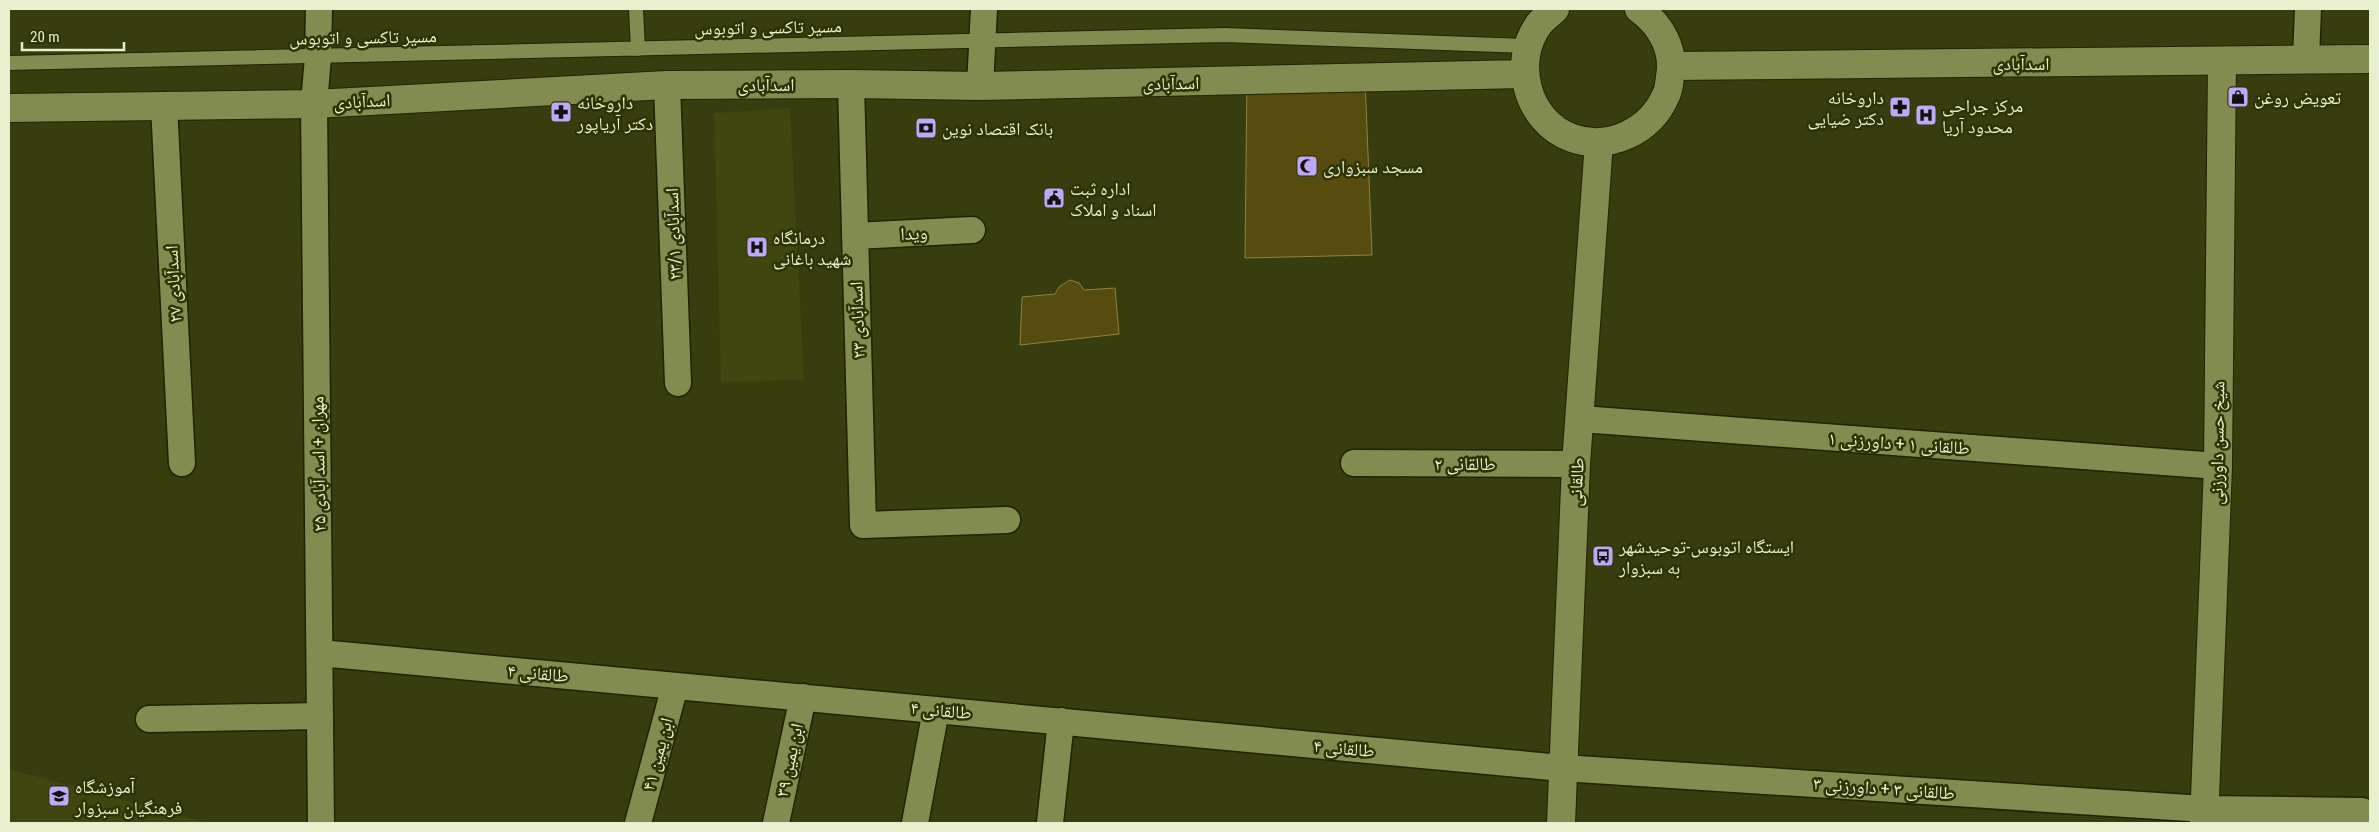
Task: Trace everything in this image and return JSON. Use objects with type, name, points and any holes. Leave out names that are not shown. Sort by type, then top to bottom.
[{"type":"main road","points":[[1555,9],[1539,24],[1528,46],[1524,74],[1531,101],[1548,123],[1572,138],[1599,142],[1628,136],[1651,119],[1667,95],[1672,66],[1666,40],[1652,18],[1639,9]]},
{"type":"main road","name":"اسدآبادی","points":[[1672,66],[2222,62],[2306,58],[2370,58]]},
{"type":"main road","name":"شیخ حسن داورزنی","points":[[2204,816],[2218,466],[2222,62]]},
{"type":"main road","name":"اسدآبادی","points":[[9,108],[314,104],[667,85],[851,84],[980,86],[1524,74]]},
{"type":"main road","name":"طالقانی","points":[[1560,823],[1576,464],[1581,419],[1599,142]]},
{"type":"street","name":"مهران + اسد آبادی ۲۵","points":[[319,9],[318,57],[314,104],[322,823]]},
{"type":"street","points":[[980,86],[984,9]]},
{"type":"street","points":[[2306,58],[2308,9]]},
{"type":"street","name":"اسدآبادی ۲۳","points":[[851,84],[863,526],[1007,520]]},
{"type":"street","name":"اسدآبادی ۲۳/۱","points":[[667,85],[678,383]]},
{"type":"street","name":"اسدآبادی ۲۷","points":[[164,105],[182,463]]},
{"type":"street","name":"ویدا","points":[[855,236],[972,230]]},
{"type":"street","name":"طالقانی ۱ + داورزنی ۱","points":[[1581,419],[2218,466]]},
{"type":"street","name":"طالقانی ۲","points":[[1354,463],[1576,464]]},
{"type":"street","name":"طالقانی ۴","points":[[320,652],[1562,768]]},
{"type":"street","name":"ابن یمین ۴۱","points":[[638,823],[675,686]]},
{"type":"street","name":"ابن یمین ۳۹","points":[[776,823],[803,697]]},
{"type":"street","points":[[916,823],[936,710]]},
{"type":"street","points":[[149,719],[320,716]]},
{"type":"street","points":[[1050,823],[1061,721]]},
{"type":"street","name":"طالقانی ۳ + داورزنی ۳","points":[[1562,768],[2204,816],[2362,811]]},
{"type":"lane","points":[[636,9],[638,49]]},
{"type":"lane","name":"مسیر تاکسی و اتوبوس","points":[[9,63],[1225,35],[1528,46]]},
{"type":"shaded area","name":"درمانگاه شهید باغانی","points":[[790,108],[804,380],[721,382],[714,113]]},
{"type":"shaded area","name":"آموزشگاه فرهنگیان سبزوار","points":[[9,769],[208,823],[9,823]]},
{"type":"building","name":"مسجد سبزواری","points":[[1247,75],[1365,78],[1372,255],[1245,258]]},
{"type":"building","points":[[1070,280],[1079,283],[1084,290],[1115,288],[1119,334],[1020,345],[1022,297],[1055,294],[1059,287]]},
{"type":"place","name":"تعویض روغن","points":[[2238,97]]},
{"type":"place","name":"داروخانه دکتر ضیایی","points":[[1900,107]]},
{"type":"place","name":"داروخانه دکتر آریاپور","points":[[561,112]]},
{"type":"place","name":"مرکز جراحی محدود آریا","points":[[1926,115]]},
{"type":"place","name":"بانک اقتصاد نوین","points":[[926,128]]},
{"type":"place","name":"مسجد سبزواری","points":[[1307,166]]},
{"type":"place","name":"اداره ثبت اسناد و املاک","points":[[1054,198]]},
{"type":"place","name":"درمانگاه شهید باغانی","points":[[757,247]]},
{"type":"place","name":"ایستگاه اتوبوس-توحیدشهر به سبزوار","points":[[1603,556]]},
{"type":"place","name":"آموزشگاه فرهنگیان سبزوار","points":[[59,796]]}]
